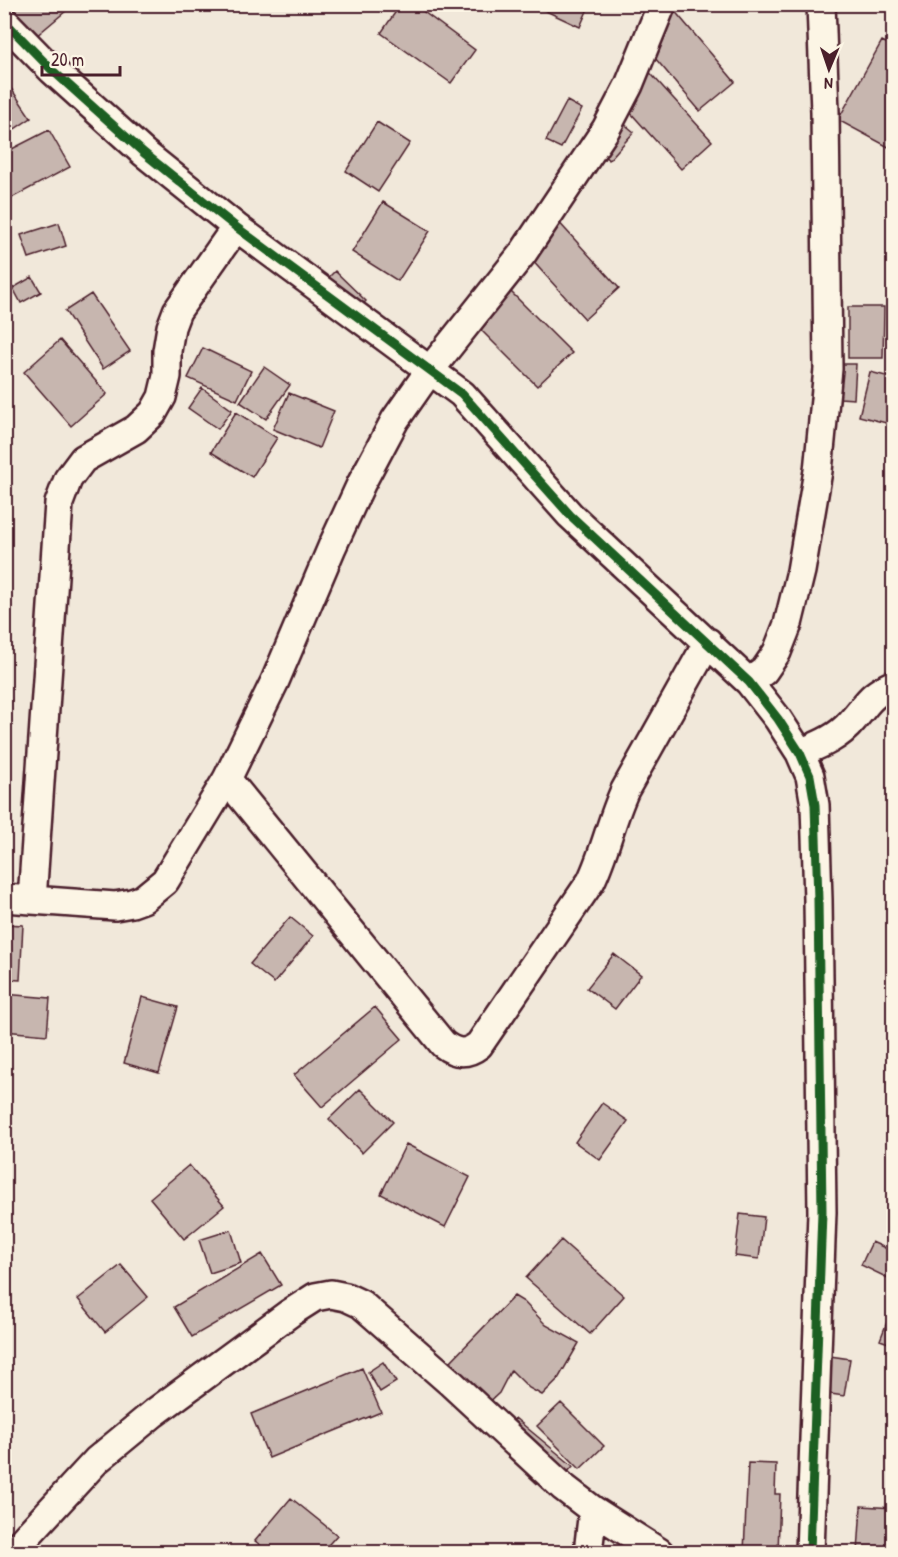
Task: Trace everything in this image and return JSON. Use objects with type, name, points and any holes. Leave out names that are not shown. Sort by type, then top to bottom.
[{"type":"street","points":[[4,898],[116,906],[142,899],[165,881],[227,779],[275,681],[361,484],[395,420],[430,370],[523,253],[606,129],[629,85],[662,4]]},
{"type":"street","points":[[749,682],[764,671],[771,662],[788,624],[801,571],[818,471],[828,369],[822,4]]},
{"type":"street","points":[[4,21],[52,70],[144,153],[236,227],[352,315],[462,394],[570,514],[749,682],[778,719],[800,753],[810,776],[816,805],[819,923],[822,1212],[810,1552]]},
{"type":"street","points":[[32,900],[59,503],[68,479],[83,459],[136,429],[153,412],[162,397],[165,386],[171,327],[177,311],[236,227]]},
{"type":"street","points":[[227,779],[443,1044],[456,1052],[471,1051],[479,1045],[591,881],[600,863],[614,813],[625,790],[708,642]]},
{"type":"street","points":[[800,753],[835,737],[852,722],[866,701],[879,691],[894,684]]},
{"type":"street","points":[[12,1552],[97,1460],[154,1413],[298,1308],[315,1297],[331,1294],[346,1298],[368,1310],[563,1487],[646,1550]]},
{"type":"street","points":[[588,1552],[593,1510]]},
{"type":"building","points":[[4,4],[73,5],[29,42],[4,13]]},
{"type":"building","points":[[401,4],[413,4],[475,50],[451,83],[381,33]]},
{"type":"building","points":[[531,4],[590,4],[580,27]]},
{"type":"building","points":[[673,9],[735,82],[700,111],[638,38]]},
{"type":"building","points":[[882,41],[894,47],[894,150],[838,120]]},
{"type":"building","points":[[643,65],[712,141],[681,169],[612,92]]},
{"type":"building","points":[[4,78],[31,118],[4,136]]},
{"type":"building","points":[[567,101],[582,109],[561,148],[546,141]]},
{"type":"building","points":[[617,118],[634,132],[609,160],[592,146]]},
{"type":"building","points":[[377,122],[410,143],[378,192],[346,171]]},
{"type":"building","points":[[49,130],[70,167],[4,202],[4,153]]},
{"type":"building","points":[[383,202],[430,231],[398,281],[352,252]]},
{"type":"building","points":[[555,218],[619,288],[585,319],[521,248]]},
{"type":"building","points":[[59,223],[66,246],[29,258],[21,235]]},
{"type":"building","points":[[335,271],[366,301],[353,314],[322,284]]},
{"type":"building","points":[[32,277],[41,292],[21,303],[13,288]]},
{"type":"building","points":[[502,283],[572,353],[537,386],[467,316]]},
{"type":"building","points":[[91,294],[130,351],[103,369],[65,311]]},
{"type":"building","points":[[848,307],[884,307],[883,358],[848,358]]},
{"type":"building","points":[[60,340],[107,394],[71,426],[24,372]]},
{"type":"building","points":[[203,348],[251,371],[237,400],[188,378]]},
{"type":"building","points":[[842,364],[856,364],[854,399],[840,398]]},
{"type":"building","points":[[264,367],[290,385],[266,419],[240,402]]},
{"type":"building","points":[[870,372],[894,378],[894,425],[859,416]]},
{"type":"building","points":[[202,388],[232,410],[218,429],[188,408]]},
{"type":"building","points":[[289,393],[334,411],[319,448],[273,429]]},
{"type":"building","points":[[236,412],[277,438],[252,477],[211,452]]},
{"type":"building","points":[[290,917],[313,936],[274,983],[250,964]]},
{"type":"building","points":[[4,924],[23,925],[20,980],[4,979]]},
{"type":"building","points":[[614,954],[641,975],[615,1009],[587,988]]},
{"type":"building","points":[[4,994],[50,998],[47,1035],[4,1031]]},
{"type":"building","points":[[142,997],[178,1007],[159,1073],[124,1063]]},
{"type":"building","points":[[375,1007],[402,1039],[322,1107],[294,1075]]},
{"type":"building","points":[[360,1089],[393,1122],[362,1153],[329,1119]]},
{"type":"building","points":[[602,1103],[628,1121],[600,1160],[575,1142]]},
{"type":"building","points":[[406,1144],[470,1177],[445,1227],[381,1194]]},
{"type":"building","points":[[189,1165],[224,1206],[184,1239],[150,1198]]},
{"type":"building","points":[[740,1214],[764,1217],[759,1259],[735,1256]]},
{"type":"building","points":[[231,1230],[241,1263],[210,1273],[199,1240]]},
{"type":"building","points":[[561,1240],[624,1296],[590,1334],[526,1278]]},
{"type":"building","points":[[872,1242],[894,1252],[894,1281],[861,1265]]},
{"type":"building","points":[[262,1254],[281,1285],[192,1337],[174,1307]]},
{"type":"building","points":[[121,1265],[148,1297],[105,1332],[78,1299]]},
{"type":"building","points":[[514,1296],[524,1302],[546,1325],[579,1343],[558,1379],[542,1395],[529,1388],[511,1370],[499,1393],[485,1406],[445,1372],[451,1361]]},
{"type":"building","points":[[894,1304],[894,1345],[880,1340]]},
{"type":"building","points":[[830,1356],[850,1359],[844,1396],[824,1393]]},
{"type":"building","points":[[383,1362],[396,1382],[380,1392],[368,1372]]},
{"type":"building","points":[[362,1368],[381,1412],[269,1458],[251,1414]]},
{"type":"building","points":[[561,1403],[604,1446],[580,1469],[537,1426]]},
{"type":"building","points":[[515,1418],[573,1466],[559,1482],[501,1435]]},
{"type":"building","points":[[748,1463],[776,1464],[775,1494],[780,1494],[778,1552],[744,1552]]},
{"type":"building","points":[[291,1498],[337,1535],[322,1552],[269,1552],[255,1541]]},
{"type":"building","points":[[861,1506],[894,1508],[894,1552],[858,1552]]},
{"type":"cycle path","points":[[4,21],[52,70],[144,153],[236,227],[462,394],[570,515],[749,682],[778,719],[800,753],[810,776],[815,805],[822,1212],[810,1552]]}]
